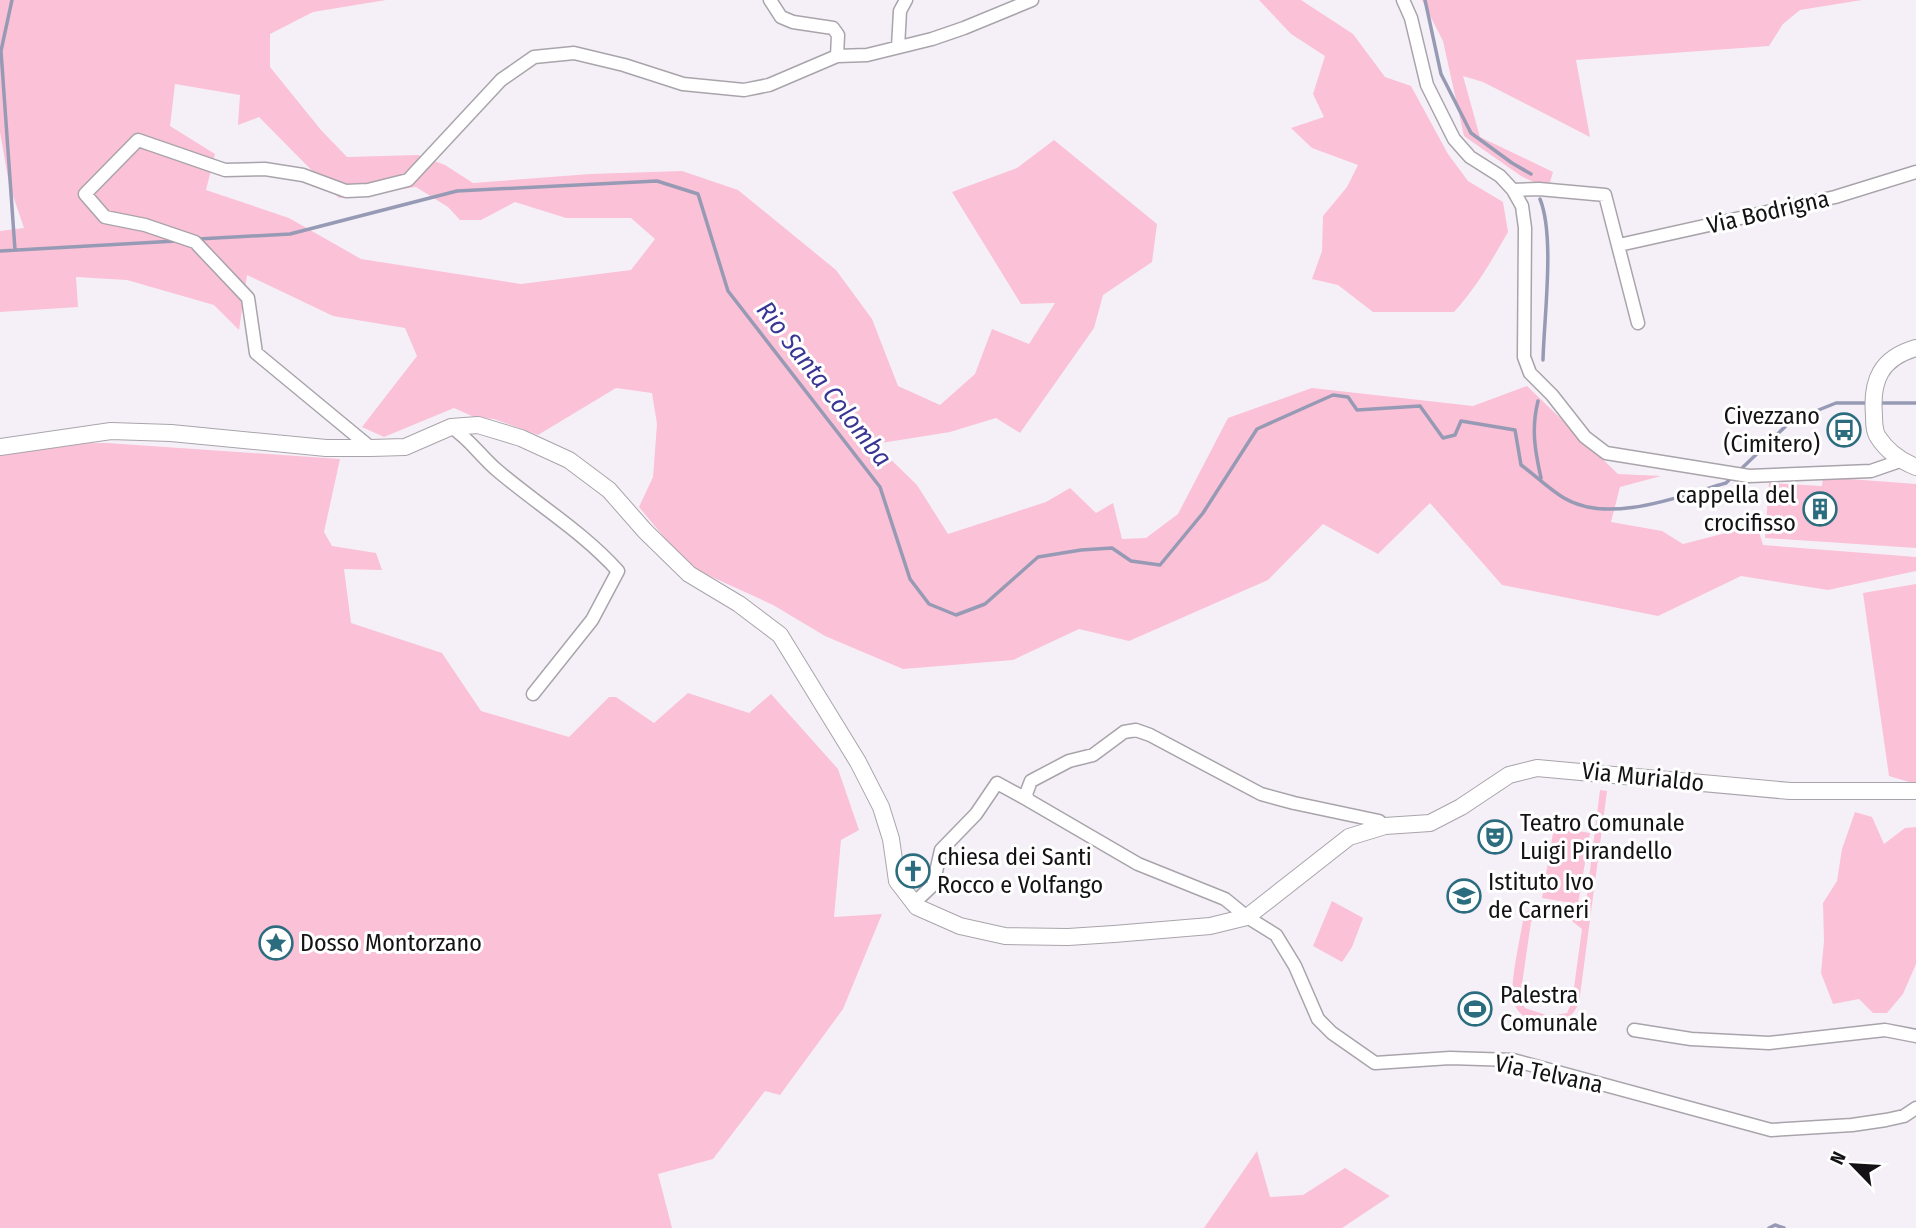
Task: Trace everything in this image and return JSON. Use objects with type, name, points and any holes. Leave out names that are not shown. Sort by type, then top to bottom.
[{"type":"street","points":[[770,0],[781,17],[793,22],[833,27],[838,35],[837,56]]},
{"type":"street","points":[[898,47],[900,10],[906,0]]},
{"type":"street","points":[[371,448],[256,353],[248,298],[195,242],[145,225],[105,217],[85,194],[138,140],[225,170],[265,169],[303,175],[346,191],[368,190],[408,180],[501,79],[534,57],[574,54],[624,65],[683,84],[744,90],[769,85],[837,56],[867,55],[964,28],[1032,0]]},
{"type":"street","points":[[1402,0],[1411,18],[1427,85],[1454,139],[1470,158],[1500,176],[1513,190],[1522,206],[1525,228],[1524,357],[1530,373],[1552,395],[1585,437],[1606,453],[1749,477],[1871,471],[1900,461]]},
{"type":"street","name":"Via Bodrigna","points":[[1619,245],[1835,197],[1916,172]]},
{"type":"street","points":[[1513,190],[1539,188],[1605,195],[1638,323]]},
{"type":"street","points":[[1916,348],[1888,362],[1877,378],[1872,397],[1877,435],[1900,461],[1916,467]]},
{"type":"street","points":[[0,447],[111,431],[171,433],[326,448],[405,447],[452,427],[478,425],[521,438],[569,460],[609,490],[645,531],[689,574],[739,604],[780,635],[847,742],[881,807],[891,839],[897,881],[917,907],[960,926],[1005,936],[1068,937],[1114,934],[1209,926],[1247,917]]},
{"type":"street","points":[[452,427],[471,442],[490,465],[554,513],[618,571],[592,620],[533,694]]},
{"type":"street","name":"Via Murialdo","points":[[1028,800],[1026,794],[1031,781],[1069,761],[1093,755],[1125,733],[1136,730],[1150,734],[1261,794],[1379,821],[1385,826]]},
{"type":"street","name":"Via Murialdo","points":[[1247,917],[1349,837],[1385,826],[1430,823],[1461,807],[1509,775],[1537,768],[1790,790],[1916,791]]},
{"type":"street","name":"Via Telvana","points":[[914,903],[933,885],[941,850],[976,814],[997,783],[1138,863],[1225,899],[1276,935],[1295,966],[1318,1019],[1332,1033],[1375,1063],[1450,1058],[1513,1060],[1771,1130],[1886,1120],[1904,1116],[1916,1108]]},
{"type":"street","points":[[1634,1030],[1691,1039],[1769,1043],[1885,1030],[1916,1036]]},
{"type":"shaded area","points":[[0,0],[386,0],[313,12],[270,34],[270,67],[321,130],[347,157],[418,155],[445,165],[473,183],[590,174],[682,171],[738,190],[836,270],[872,319],[898,386],[940,405],[975,374],[992,329],[1029,344],[1055,303],[1021,304],[952,192],[1017,168],[1054,140],[1157,224],[1152,262],[1103,295],[1094,328],[1020,433],[996,418],[950,432],[875,444],[917,485],[948,534],[1046,502],[1070,488],[1096,513],[1113,503],[1122,539],[1146,538],[1178,514],[1228,418],[1312,388],[1473,406],[1527,386],[1618,474],[1661,476],[1620,487],[1611,522],[1662,531],[1683,544],[1757,525],[1763,545],[1916,557],[1916,571],[1828,590],[1741,576],[1658,616],[1502,585],[1430,503],[1378,554],[1323,524],[1268,580],[1129,641],[1079,629],[1013,660],[903,669],[825,636],[773,605],[688,566],[639,507],[653,477],[657,424],[652,393],[616,388],[538,435],[494,419],[474,417],[454,408],[384,437],[362,427],[417,356],[405,328],[333,316],[247,275],[239,330],[214,305],[127,280],[76,277],[78,307],[0,312],[0,231],[24,228],[9,184],[0,132]],"holes":[[[175,84],[240,95],[238,125],[259,117],[339,198],[416,187],[448,207],[460,220],[481,220],[515,202],[566,218],[631,218],[655,239],[631,270],[521,284],[361,259],[289,218],[206,190],[215,154],[170,126]]]},
{"type":"shaded area","points":[[1259,0],[1301,0],[1353,34],[1385,77],[1411,86],[1448,154],[1468,181],[1503,202],[1508,232],[1477,284],[1454,312],[1373,312],[1338,285],[1312,279],[1322,251],[1323,216],[1347,187],[1358,165],[1312,148],[1291,128],[1324,117],[1313,94],[1325,56],[1291,34]]},
{"type":"shaded area","points":[[1422,0],[1862,0],[1800,10],[1783,24],[1769,46],[1576,60],[1590,137],[1483,82],[1463,76],[1480,137],[1553,172],[1548,189],[1521,176],[1464,136],[1443,41]]},
{"type":"shaded area","points":[[107,443],[340,459],[324,532],[332,546],[376,553],[382,570],[344,569],[351,623],[442,653],[481,711],[569,737],[609,697],[616,697],[654,723],[688,693],[749,713],[771,694],[838,769],[859,830],[841,840],[834,917],[882,914],[843,1009],[780,1095],[765,1091],[713,1159],[658,1174],[672,1228],[0,1228],[0,444]]},
{"type":"shaded area","points":[[1823,477],[1916,484],[1916,548],[1765,538],[1769,483],[1822,486]]},
{"type":"shaded area","points":[[1916,584],[1916,784],[1889,776],[1863,593]]},
{"type":"shaded area","points":[[1600,790],[1607,791],[1579,1003],[1571,1015],[1560,1022],[1544,1024],[1531,1021],[1517,1009],[1512,991],[1524,915],[1539,904],[1554,903],[1584,918]],"holes":[[[1554,911],[1563,914],[1582,929],[1572,1002],[1567,1013],[1549,1016],[1525,1008],[1520,998],[1531,922],[1535,916]]]},
{"type":"shaded area","points":[[1855,812],[1872,817],[1884,844],[1905,828],[1916,827],[1916,964],[1903,994],[1887,1013],[1873,1013],[1859,999],[1833,1004],[1821,973],[1823,903],[1837,881],[1842,849]]},
{"type":"shaded area","points":[[1554,827],[1590,833],[1578,904],[1542,898]]},
{"type":"shaded area","points":[[1332,901],[1363,918],[1352,947],[1342,962],[1313,946]]},
{"type":"shaded area","points":[[1257,1151],[1270,1197],[1303,1195],[1345,1168],[1390,1196],[1342,1228],[1204,1228]]},
{"type":"waterway","points":[[12,0],[1,51],[15,250]]},
{"type":"waterway","points":[[1425,0],[1441,74],[1471,133],[1531,174]]},
{"type":"waterway","name":"Rio Santa Colomba","points":[[198,239],[290,234],[457,191],[657,181],[698,194],[728,291],[880,487],[910,579],[929,604],[956,615],[985,604],[1038,557],[1112,548],[1131,561],[1160,565],[1203,513],[1257,429],[1333,395],[1348,397],[1357,410],[1420,406],[1443,438],[1455,435],[1461,421],[1515,430],[1521,465],[1558,494],[1582,506],[1623,509],[1666,501],[1726,483],[1732,477]]},
{"type":"waterway","points":[[1540,199],[1548,255],[1543,360]]},
{"type":"waterway","points":[[0,251],[176,241]]},
{"type":"waterway","points":[[1538,401],[1535,440],[1541,478]]},
{"type":"waterway","name":"Rio Santa Colomba","points":[[1740,470],[1791,421],[1836,403],[1870,403]]},
{"type":"waterway","name":"Rio Santa Colomba","points":[[1878,403],[1916,403]]},
{"type":"waterway","points":[[1769,1228],[1775,1225],[1784,1228]]},
{"type":"place","name":"Civezzano (Cimitero)","points":[[1844,430]]},
{"type":"place","name":"cappella del crocifisso","points":[[1820,509]]},
{"type":"place","name":"Teatro Comunale Luigi Pirandello","points":[[1495,837]]},
{"type":"place","name":"chiesa dei Santi Rocco e Volfango","points":[[913,871]]},
{"type":"place","name":"Istituto Ivo de Carneri","points":[[1464,896]]},
{"type":"place","name":"Dosso Montorzano","points":[[276,943]]},
{"type":"place","name":"Palestra Comunale","points":[[1475,1009]]}]
